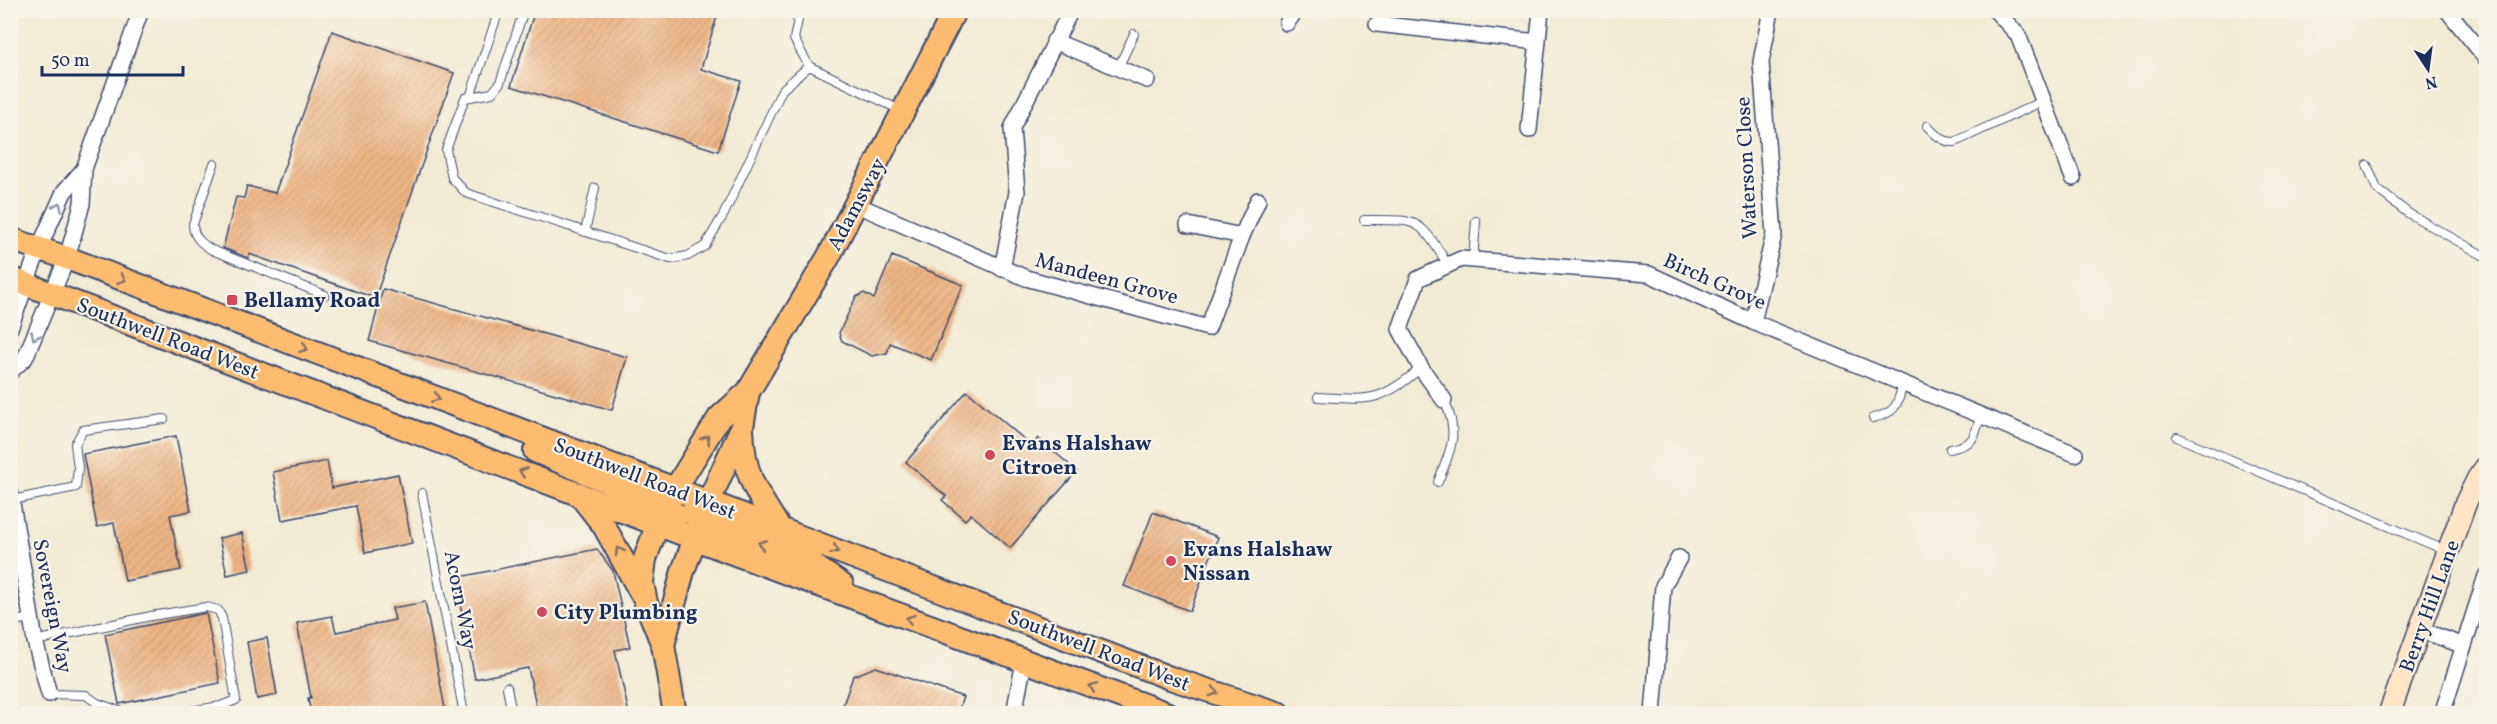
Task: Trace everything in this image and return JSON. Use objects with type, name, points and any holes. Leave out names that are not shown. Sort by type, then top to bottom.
[{"type":"main road","name":"Adamsway","points":[[646,603],[642,583],[643,568],[666,506],[719,418],[748,392],[857,205],[955,10]]},
{"type":"main road","name":"Southwell Road West","points":[[10,239],[67,258],[475,414],[666,506],[702,520],[868,603],[1168,714]]},
{"type":"main road","name":"Southwell Road West","points":[[18,281],[578,493],[666,506]]},
{"type":"main road","name":"Adamsway","points":[[663,645],[683,571],[742,427],[748,392]]},
{"type":"main road","points":[[742,427],[743,456],[749,477],[780,529]]},
{"type":"main road","points":[[578,493],[604,526],[646,603],[663,645],[675,714]]},
{"type":"main road","points":[[666,506],[680,501],[688,511],[702,520]]},
{"type":"main road","name":"Southwell Road West","points":[[702,520],[780,529],[1170,678],[1280,714]]},
{"type":"street","points":[[10,372],[25,358],[67,258],[82,204],[84,169],[141,10]]},
{"type":"street","points":[[1002,269],[1017,192],[1012,128],[1071,10]]},
{"type":"street","points":[[1529,130],[1541,10]]},
{"type":"street","name":"Waterson Close","points":[[1753,322],[1774,234],[1761,62],[1771,10]]},
{"type":"street","points":[[1995,10],[2018,35],[2073,177]]},
{"type":"street","points":[[2447,10],[2487,58]]},
{"type":"street","points":[[1377,24],[1538,42]]},
{"type":"street","points":[[1054,41],[1147,80]]},
{"type":"street","points":[[10,328],[18,281],[39,248],[64,192],[84,169]]},
{"type":"street","points":[[1188,225],[1242,236],[1258,200]]},
{"type":"street","name":"Mandeen Grove","points":[[857,205],[1026,278],[1208,328],[1242,236]]},
{"type":"street","name":"Birch Grove","points":[[1444,400],[1420,368],[1400,329],[1418,279],[1461,259],[1648,274],[1753,322],[2075,454]]},
{"type":"street","name":"Berry Hill Lane","points":[[2389,714],[2466,502],[2478,478],[2487,467]]},
{"type":"street","name":"Sovereign Way","points":[[11,495],[14,537],[35,641],[49,694]]},
{"type":"street","points":[[1653,714],[1663,586],[1679,558]]},
{"type":"street","points":[[2442,714],[2487,576]]},
{"type":"street","points":[[2421,630],[2464,646]]},
{"type":"street","points":[[1014,714],[1024,661]]},
{"type":"lane","points":[[470,97],[499,10]]},
{"type":"lane","points":[[524,10],[500,83],[492,93],[465,98],[446,150],[452,178],[466,193],[670,260],[688,256],[705,246],[724,214],[782,90],[809,66]]},
{"type":"lane","points":[[800,10],[794,39],[809,66],[904,111]]},
{"type":"lane","points":[[1118,68],[1134,34]]},
{"type":"lane","points":[[1927,126],[1942,140],[1948,143],[1955,142],[2043,101]]},
{"type":"lane","points":[[213,164],[193,224],[193,230],[201,243],[212,250],[325,295]]},
{"type":"lane","points":[[2367,165],[2377,189],[2408,213],[2487,257]]},
{"type":"lane","points":[[585,232],[595,188]]},
{"type":"lane","points":[[1364,220],[1401,220],[1418,224],[1429,235],[1448,265]]},
{"type":"lane","points":[[1473,260],[1476,221]]},
{"type":"lane","points":[[1318,397],[1361,400],[1380,396],[1396,388],[1420,368]]},
{"type":"lane","points":[[1873,418],[1888,414],[1897,406],[1903,383]]},
{"type":"lane","points":[[1438,482],[1453,433],[1452,417],[1444,400]]},
{"type":"lane","points":[[1950,449],[1968,445],[1981,415]]},
{"type":"lane","points":[[11,495],[76,487],[78,468],[75,444],[83,430],[164,419]]},
{"type":"lane","points":[[2177,437],[2449,552]]},
{"type":"lane","name":"Acorn Way","points":[[422,493],[464,714]]},
{"type":"lane","points":[[35,641],[151,616],[206,608],[218,610],[222,618],[236,700],[221,706],[172,714]]},
{"type":"lane","points":[[10,623],[31,616]]},
{"type":"lane","points":[[507,687],[512,714]]},
{"type":"lane","points":[[49,694],[86,695],[97,703],[128,714]]},
{"type":"building","points":[[535,10],[719,10],[701,69],[741,81],[718,151],[511,86]]},
{"type":"building","points":[[332,31],[454,73],[375,298],[249,254],[248,258],[223,248],[236,197],[244,198],[247,186],[275,193]]},
{"type":"building","points":[[892,256],[963,285],[931,360],[890,343],[887,353],[872,356],[842,341],[839,333],[856,297],[864,293],[874,299]]},
{"type":"building","points":[[383,289],[627,357],[612,410],[369,341]]},
{"type":"building","points":[[967,391],[1032,446],[1038,438],[1077,471],[1010,548],[971,514],[965,520],[942,500],[946,496],[906,462]]},
{"type":"building","points":[[176,436],[191,511],[170,515],[181,570],[125,581],[114,523],[97,527],[83,454]]},
{"type":"building","points":[[327,461],[332,488],[398,474],[412,543],[365,553],[356,506],[282,520],[273,472]]},
{"type":"building","points":[[1153,512],[1218,537],[1190,611],[1124,586]]},
{"type":"building","points":[[242,533],[250,570],[227,575],[219,538]]},
{"type":"building","name":"City Plumbing","points":[[597,549],[613,571],[630,647],[615,650],[629,714],[538,714],[528,668],[475,679],[455,578]]},
{"type":"building","points":[[425,602],[446,714],[311,714],[308,698],[311,698],[297,623],[332,616],[336,632],[395,620],[392,608]]},
{"type":"building","points":[[206,613],[220,683],[119,704],[105,634]]},
{"type":"building","points":[[267,638],[277,695],[257,699],[247,642]]},
{"type":"building","points":[[876,667],[963,697],[957,714],[857,714],[842,708],[853,676]]},
{"type":"place","name":"Bellamy Road","points":[[232,300]]},
{"type":"place","name":"Evans Halshaw Citroen","points":[[990,455]]},
{"type":"place","name":"Evans Halshaw Nissan","points":[[1171,561]]},
{"type":"place","name":"City Plumbing","points":[[542,612]]}]
